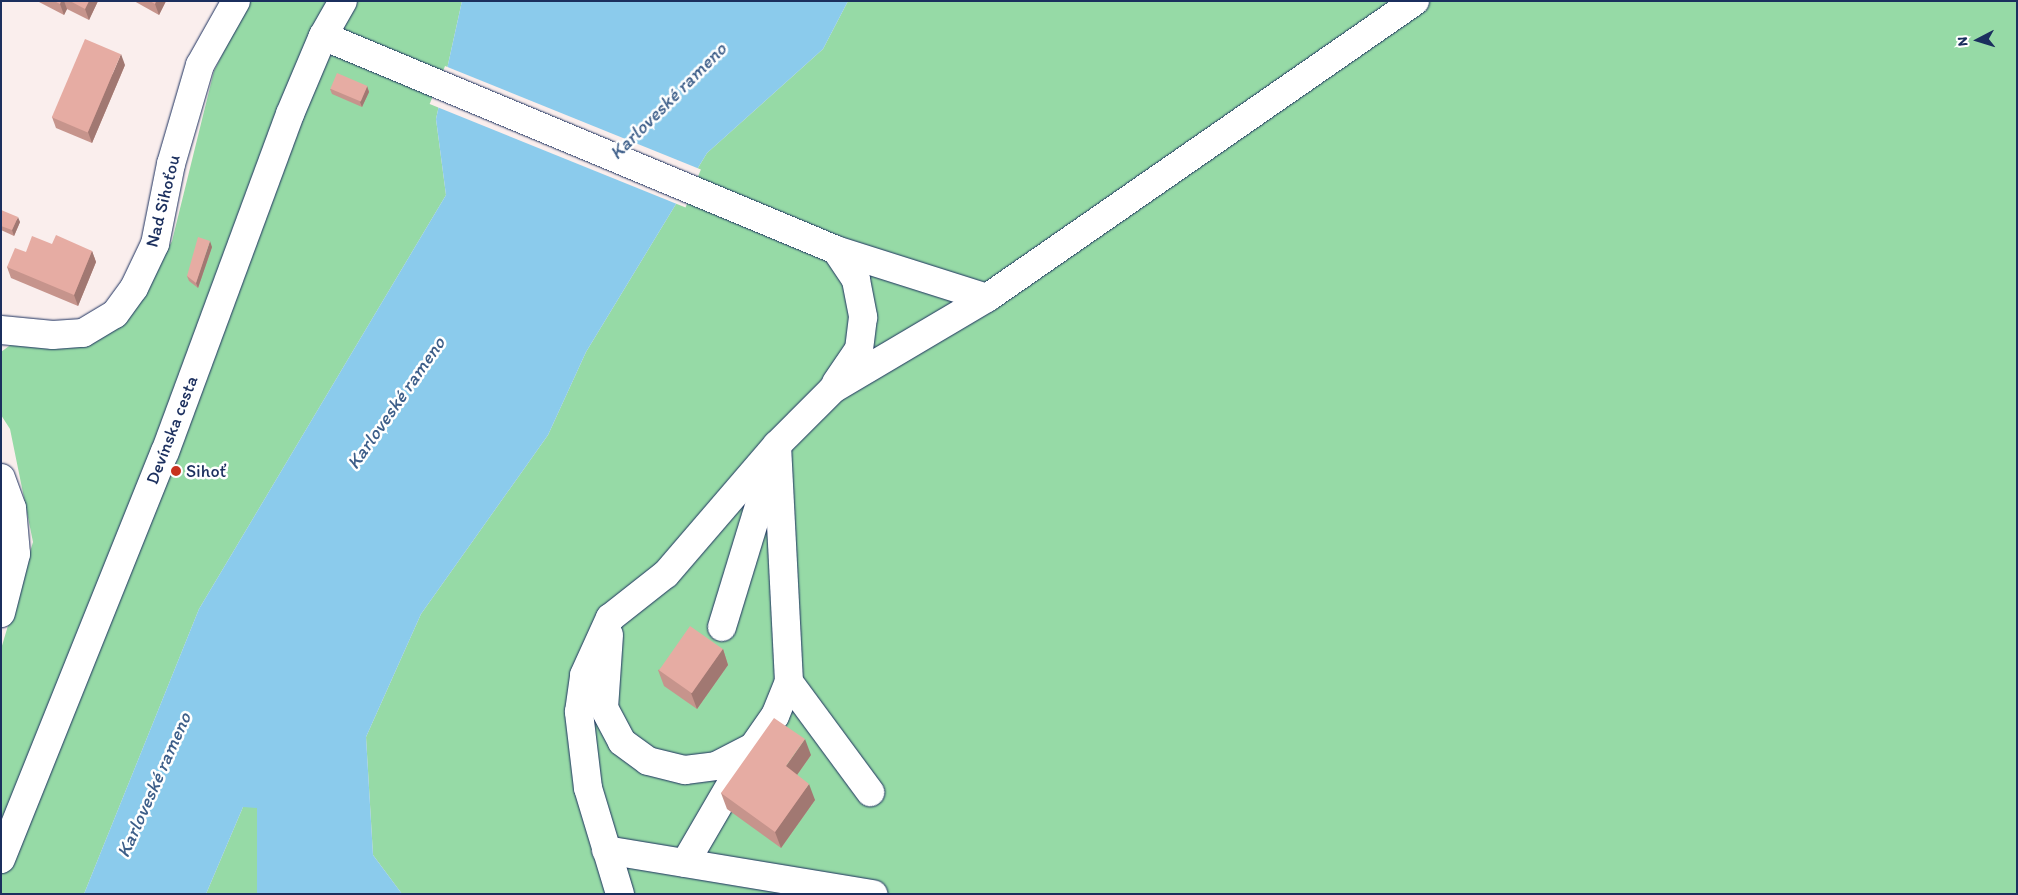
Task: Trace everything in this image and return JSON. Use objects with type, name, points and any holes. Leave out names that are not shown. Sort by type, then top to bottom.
[{"type":"street","name":"Nad Sihoťou","points":[[1,330],[53,335],[83,333],[115,314],[134,288],[155,244],[171,164],[200,66],[236,1]]},
{"type":"street","name":"Devínska cesta","points":[[1,859],[165,452],[290,114],[323,36],[343,1]]},
{"type":"street","points":[[833,389],[987,298],[1415,1]]},
{"type":"street","points":[[323,36],[391,66],[759,215],[836,250],[987,298]]},
{"type":"street","points":[[620,894],[588,788],[579,712],[584,675],[610,618],[666,574],[777,445],[833,389],[859,348],[862,317],[856,280],[836,250]]},
{"type":"street","points":[[722,627],[777,445]]},
{"type":"street","points":[[685,863],[753,747],[775,716],[789,682],[777,445]]},
{"type":"street","points":[[1,478],[12,508],[16,554],[1,613]]},
{"type":"street","points":[[610,618],[604,708],[622,742],[648,762],[685,770],[716,766],[753,747]]},
{"type":"street","points":[[789,682],[870,792]]},
{"type":"street","points":[[606,850],[685,863],[802,888],[873,894]]},
{"type":"green space","points":[[249,1],[462,1],[436,119],[446,195],[199,609],[84,894],[1,894],[1,649],[33,542],[10,429],[1,415],[1,352],[13,343],[34,340],[145,294],[172,241],[214,71]]},
{"type":"green space","points":[[848,1],[2017,1],[2017,894],[402,894],[373,855],[366,737],[421,614],[548,435],[586,352],[707,153],[823,49]]},
{"type":"green space","points":[[243,807],[257,807],[257,894],[206,894]]},
{"type":"water","name":"Karloveské rameno","points":[[462,1],[848,1],[823,49],[707,153],[586,352],[548,435],[421,614],[366,737],[373,855],[402,894],[257,894],[257,808],[243,807],[206,894],[84,894],[199,609],[446,195],[436,119]]},
{"type":"pier","points":[[445,66],[701,169],[686,207],[430,104]]},
{"type":"building","points":[[70,1],[89,1],[85,9]]},
{"type":"building","points":[[85,39],[121,54],[88,132],[52,117]]},
{"type":"building","points":[[337,73],[367,86],[361,102],[330,89]]},
{"type":"building","points":[[1,210],[18,217],[12,230],[1,226]]},
{"type":"building","points":[[56,235],[92,251],[74,295],[7,267],[15,248],[26,252],[32,236],[52,244]]},
{"type":"building","points":[[198,237],[210,241],[196,283],[187,276]]},
{"type":"building","points":[[690,626],[723,649],[692,693],[659,670]]},
{"type":"building","points":[[774,718],[805,739],[786,766],[809,784],[775,832],[721,793]]},
{"type":"place","name":"Sihoť","points":[[176,471]]}]
